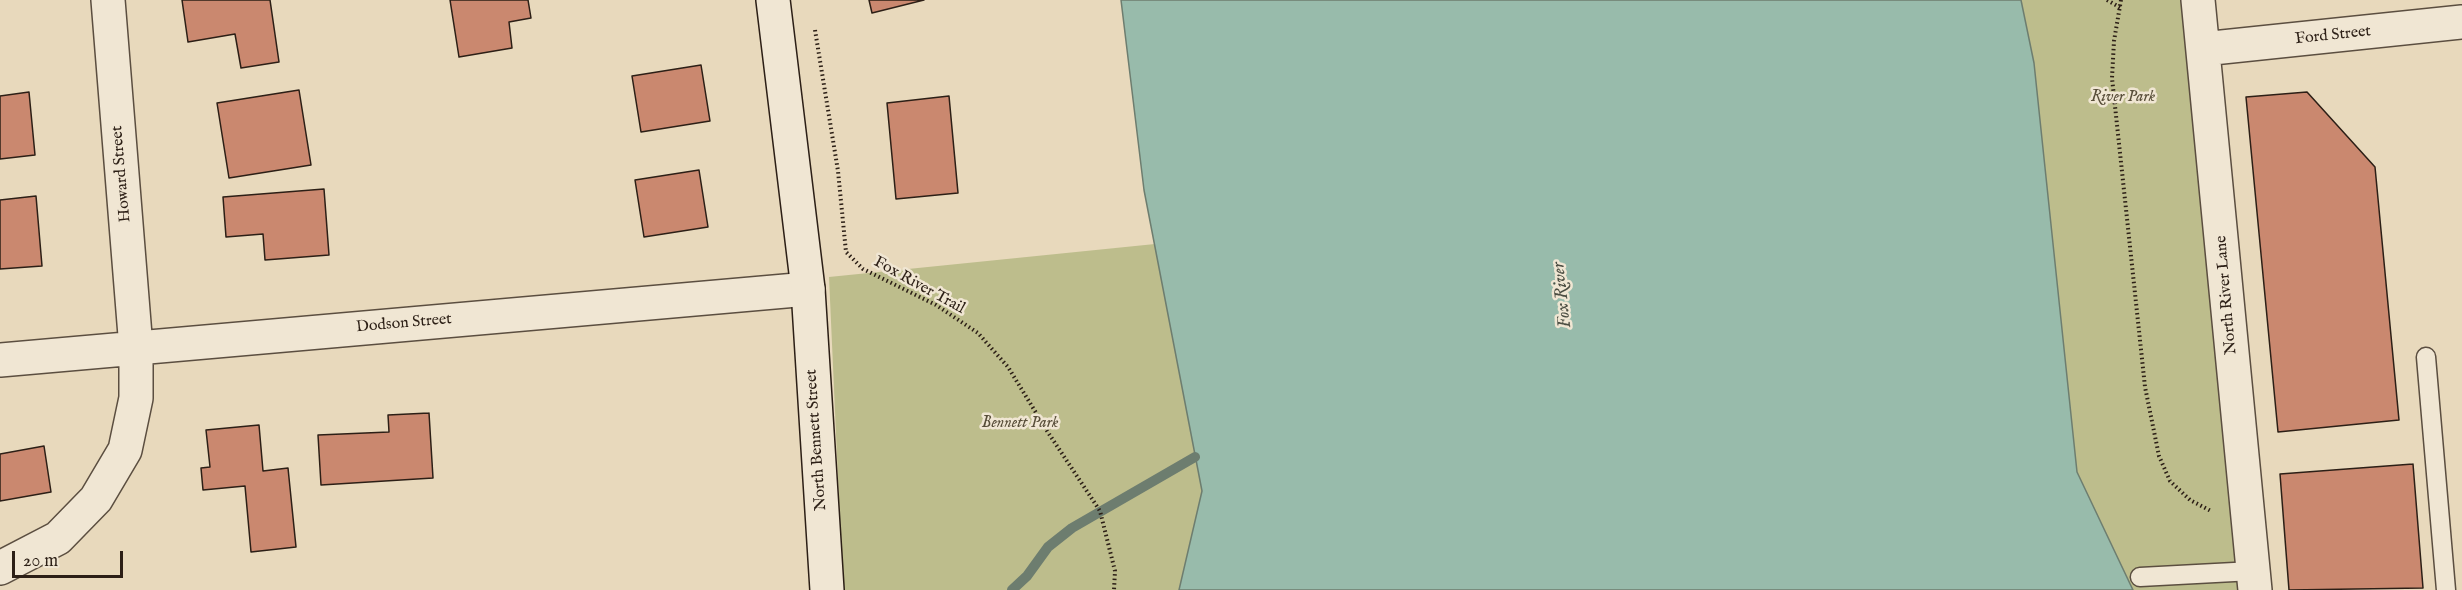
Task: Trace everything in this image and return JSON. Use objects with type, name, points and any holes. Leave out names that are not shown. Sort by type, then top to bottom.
[{"type":"street","name":"Howard Street","points":[[0,567],[58,538],[96,499],[125,450],[135,398],[136,348],[108,0]]},
{"type":"street","name":"North Bennett Street","points":[[772,0],[808,289],[827,590]]},
{"type":"street","name":"North River Lane","points":[[2198,0],[2254,581]]},
{"type":"street","name":"Ford Street","points":[[2203,49],[2462,22]]},
{"type":"street","name":"Dodson Street","points":[[0,360],[808,289]]},
{"type":"lane","points":[[2426,357],[2446,590]]},
{"type":"lane","points":[[2140,577],[2254,581]]},
{"type":"path","points":[[2107,0],[2121,8]]},
{"type":"path","points":[[2121,0],[2114,41],[2113,97],[2145,387],[2159,456],[2170,481],[2190,500],[2249,531]]},
{"type":"path","name":"Fox River Trail","points":[[814,23],[838,171],[846,252],[863,269],[936,305],[978,333],[1008,367],[1100,511],[1115,571],[1114,590]]},
{"type":"green space","name":"River Park","points":[[2021,0],[2198,0],[2255,590],[2133,590],[2077,472],[2034,63]]},
{"type":"green space","name":"Bennett Park","points":[[1155,244],[1202,491],[1179,590],[843,590],[829,277]]},
{"type":"water","name":"Fox River","points":[[1121,0],[2021,0],[2034,63],[2077,472],[2133,590],[1179,590],[1202,491],[1144,190]]},
{"type":"building","points":[[182,0],[270,0],[279,62],[241,68],[235,34],[188,42]]},
{"type":"building","points":[[450,0],[528,0],[531,18],[509,22],[512,48],[459,57]]},
{"type":"building","points":[[869,0],[924,0],[872,13]]},
{"type":"building","points":[[701,65],[710,121],[641,132],[632,76]]},
{"type":"building","points":[[299,90],[311,165],[229,178],[217,103]]},
{"type":"building","points":[[29,92],[35,155],[0,159],[0,96]]},
{"type":"building","points":[[2307,92],[2375,167],[2399,420],[2278,432],[2246,97]]},
{"type":"building","points":[[949,96],[958,193],[896,199],[887,103]]},
{"type":"building","points":[[699,170],[708,227],[644,237],[635,180]]},
{"type":"building","points":[[324,189],[329,255],[265,260],[263,234],[226,237],[223,197]]},
{"type":"building","points":[[36,196],[42,266],[0,269],[0,200]]},
{"type":"building","points":[[429,413],[433,478],[321,485],[318,435],[389,432],[388,415]]},
{"type":"building","points":[[259,425],[263,471],[288,468],[296,547],[251,552],[245,486],[203,490],[201,468],[210,467],[206,430]]},
{"type":"building","points":[[44,446],[51,492],[0,501],[0,454]]},
{"type":"building","points":[[2413,464],[2423,588],[2289,590],[2280,474]]},
{"type":"waterway","points":[[1012,590],[1027,576],[1048,547],[1072,528],[1195,457]]}]
